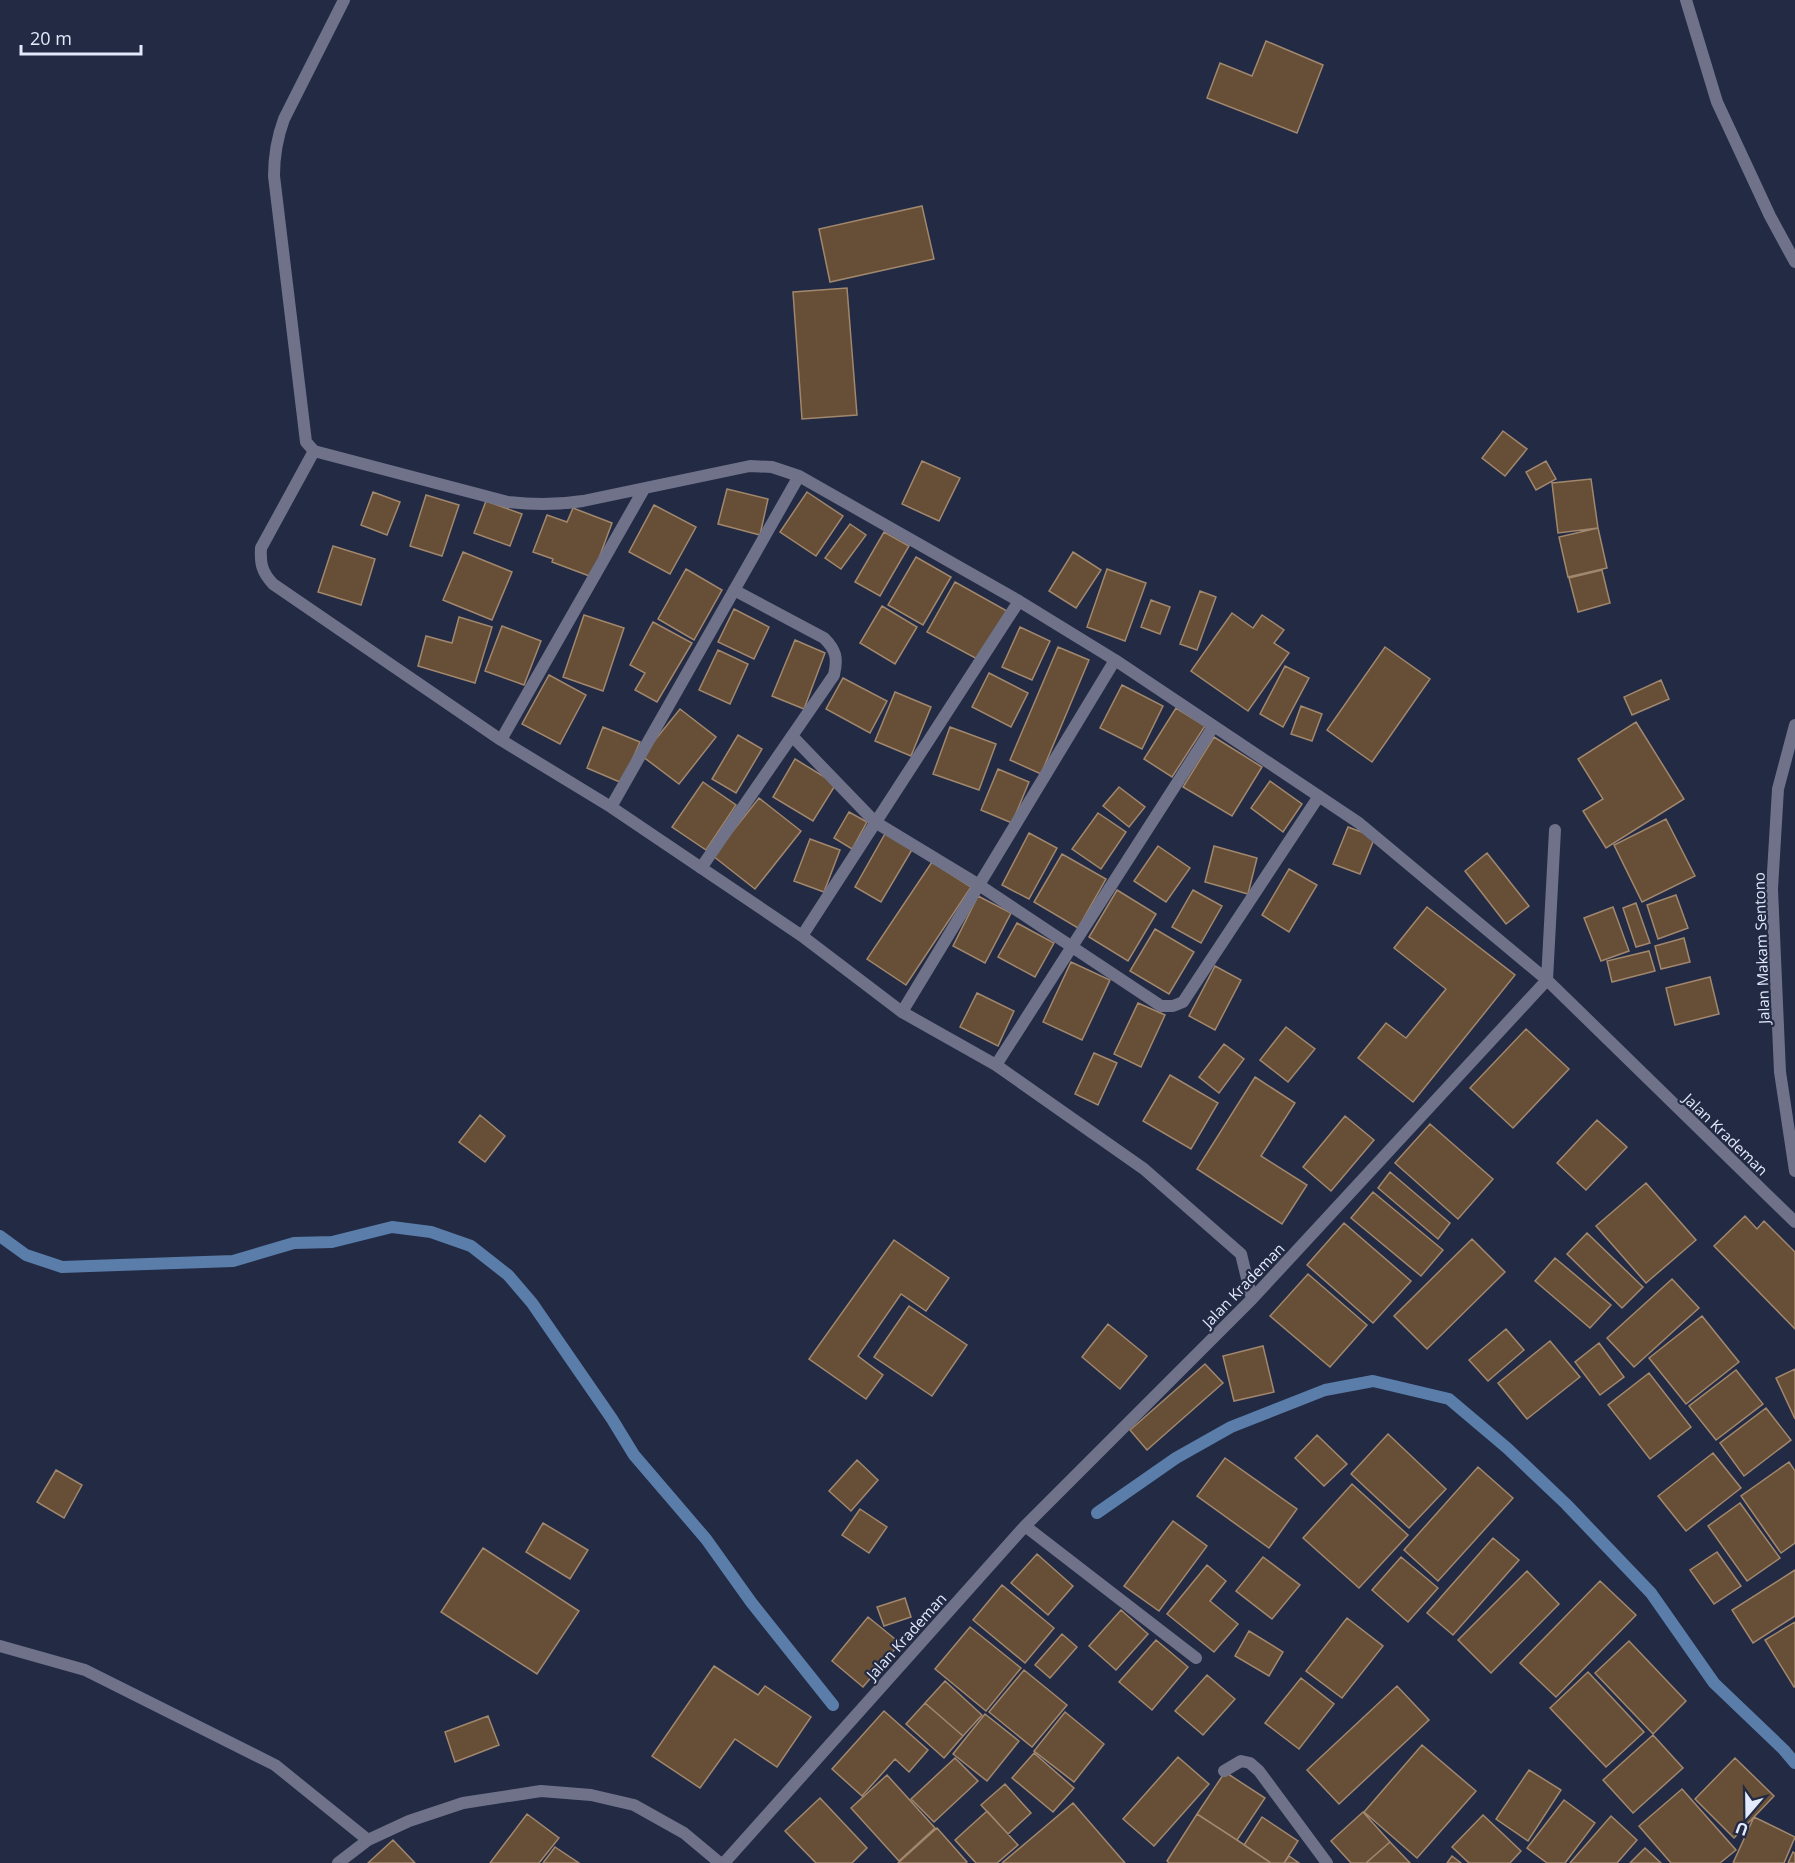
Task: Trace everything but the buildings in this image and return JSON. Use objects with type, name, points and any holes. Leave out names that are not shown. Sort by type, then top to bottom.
[{"type":"street","points":[[344,0],[284,119],[274,159],[274,176],[306,442],[314,451],[508,502],[531,505],[561,505],[750,466],[772,467],[799,476],[1019,601],[1115,660],[1319,796],[1380,839],[1547,980]]},
{"type":"street","points":[[1686,0],[1717,102],[1770,216],[1795,262]]},
{"type":"street","points":[[314,451],[261,548],[260,562],[264,575],[273,584],[501,740],[611,807],[802,936],[903,1012],[996,1065],[1144,1169],[1241,1254],[1252,1299]]},
{"type":"street","points":[[611,807],[799,476]]},
{"type":"street","points":[[501,740],[644,489]]},
{"type":"street","points":[[701,868],[834,675],[837,662],[834,648],[824,638],[734,590]]},
{"type":"street","points":[[802,936],[1019,601]]},
{"type":"street","points":[[903,1012],[1115,660]]},
{"type":"street","name":"Jalan Makam Sentono","points":[[1795,725],[1778,789],[1772,889],[1780,1072],[1795,1171]]},
{"type":"street","points":[[996,1065],[1213,727]]},
{"type":"street","points":[[792,737],[875,822],[979,885],[1161,1006],[1173,1006],[1183,1002],[1319,796]]},
{"type":"street","points":[[1547,980],[1555,830]]},
{"type":"street","name":"Jalan Krademan","points":[[722,1863],[1025,1526],[1252,1299],[1547,980],[1795,1222]]},
{"type":"street","points":[[1025,1526],[1196,1658]]},
{"type":"street","points":[[0,1646],[85,1670],[276,1766],[368,1839]]},
{"type":"street","points":[[1224,1771],[1241,1761],[1250,1763],[1259,1771],[1327,1863]]},
{"type":"street","points":[[338,1863],[368,1839],[410,1821],[463,1803],[541,1791],[591,1795],[634,1805],[684,1833],[722,1863]]},
{"type":"waterway","points":[[0,1236],[26,1255],[62,1267],[233,1261],[294,1243],[332,1242],[392,1227],[431,1232],[471,1246],[508,1275],[532,1303],[634,1455],[706,1539],[751,1602],[833,1705]]},
{"type":"waterway","points":[[1097,1513],[1176,1458],[1231,1427],[1325,1390],[1373,1381],[1449,1399],[1507,1448],[1566,1504],[1651,1593],[1714,1683],[1795,1763]]}]
